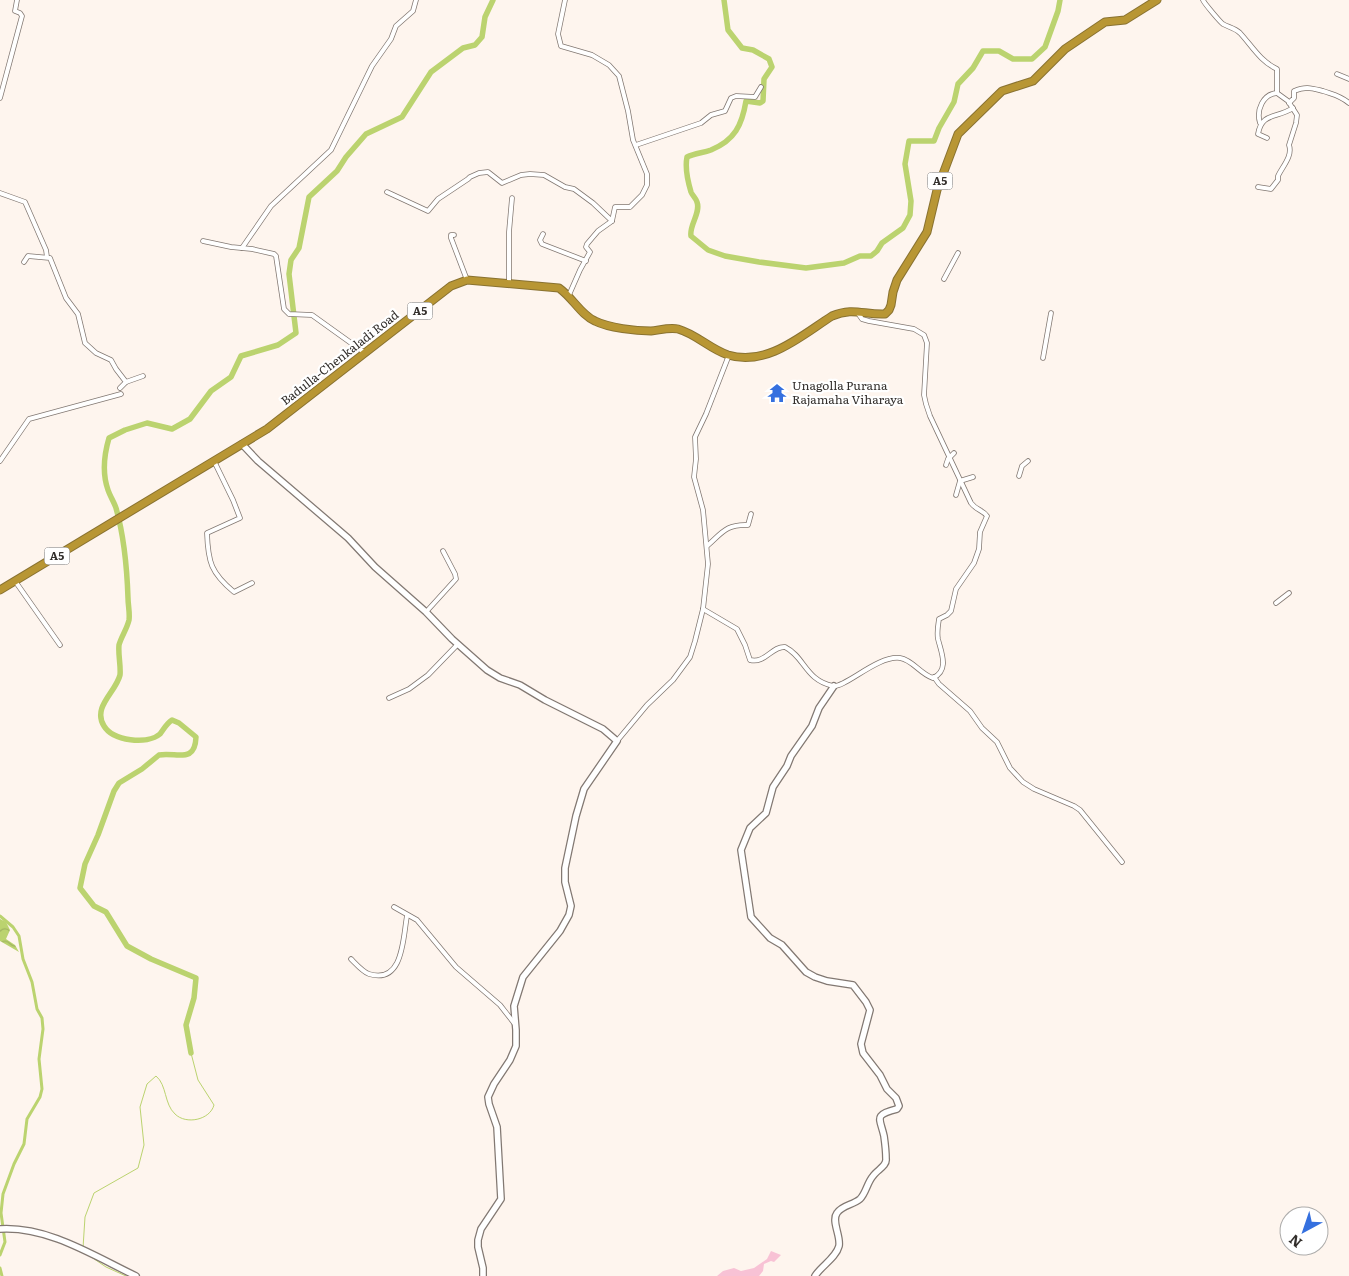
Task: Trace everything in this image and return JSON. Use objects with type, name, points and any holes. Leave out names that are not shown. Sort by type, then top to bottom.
[{"type":"highway","name":"A5","points":[[570,295],[586,316],[596,322],[620,328],[650,331],[676,328],[728,355],[745,357],[769,354],[780,349],[840,312],[856,310],[885,314],[889,310],[898,280],[927,232],[937,190],[958,134],[1002,91],[1033,80],[1065,49],[1105,22],[1126,20],[1157,0]]},
{"type":"highway","points":[[467,280],[559,288],[570,295]]},
{"type":"highway","name":"Badulla-Chenkaladi Road","points":[[0,589],[267,429],[452,286],[467,280]]},
{"type":"main road","points":[[242,444],[258,462],[348,538],[375,567],[487,670],[500,678],[520,685],[545,700],[603,729],[617,741],[584,789],[565,868],[565,882],[571,906],[569,915],[560,931],[523,977],[514,1006],[516,1046],[488,1097],[488,1104],[497,1127],[501,1200],[481,1229],[478,1240],[484,1276]]},
{"type":"main road","points":[[815,1276],[836,1253],[839,1247],[840,1236],[835,1214],[841,1208],[859,1200],[873,1175],[884,1166],[887,1160],[884,1135],[879,1122],[880,1116],[884,1112],[896,1109],[899,1106],[896,1098],[887,1089],[880,1075],[863,1053],[861,1044],[870,1010],[866,1002],[853,985],[828,981],[806,972],[782,945],[770,938],[751,916],[741,850],[750,828],[761,820],[766,813],[773,787],[787,766],[791,756],[812,726],[819,708],[834,686]]},
{"type":"main road","points":[[0,1229],[20,1229],[63,1240],[136,1276]]},
{"type":"street","points":[[0,98],[22,16],[20,12],[15,11],[16,0]]},
{"type":"street","points":[[242,248],[272,206],[331,150],[372,66],[391,39],[396,26],[413,11],[416,0]]},
{"type":"street","points":[[565,0],[558,34],[562,46],[592,55],[616,72],[623,91],[636,146],[647,174],[647,185],[642,195],[630,207],[615,207],[612,220],[598,231],[587,244],[586,247],[590,252],[570,295]]},
{"type":"street","points":[[1203,0],[1220,22],[1239,32],[1254,52],[1277,69],[1277,93]]},
{"type":"street","points":[[1337,74],[1349,79]]},
{"type":"street","points":[[636,146],[725,111],[731,98],[736,96],[755,97],[762,87]]},
{"type":"street","points":[[1289,104],[1294,98],[1294,91],[1312,87],[1324,92],[1333,93],[1349,103]]},
{"type":"street","points":[[1258,187],[1271,189],[1278,180],[1278,176],[1290,156],[1289,145],[1297,115],[1293,108],[1277,93],[1271,93],[1262,102],[1259,112],[1258,134],[1267,138]]},
{"type":"street","points":[[1260,123],[1280,116],[1293,108]]},
{"type":"street","points":[[386,192],[428,211],[438,199],[479,173],[488,172],[502,183],[521,174],[544,175],[565,187],[574,189],[612,220]]},
{"type":"street","points":[[0,194],[25,202],[46,250],[47,257]]},
{"type":"street","points":[[509,284],[509,232],[512,198]]},
{"type":"street","points":[[543,234],[540,240],[542,244],[586,261]]},
{"type":"street","points":[[454,235],[451,235],[451,238],[467,280]]},
{"type":"street","points":[[203,241],[264,252],[276,256],[284,309],[289,314],[312,315],[365,354]]},
{"type":"street","points":[[944,279],[958,253]]},
{"type":"street","points":[[24,262],[28,256],[50,258],[66,298],[78,314],[85,343],[96,353],[111,360],[116,370],[126,382]]},
{"type":"street","points":[[703,609],[737,629],[746,644],[750,660],[762,659],[776,649],[785,647],[796,656],[809,674],[818,680],[834,686],[842,684],[881,662],[896,658],[908,660],[930,677],[938,676],[943,666],[943,655],[938,639],[939,619],[951,611],[956,589],[974,563],[979,549],[980,532],[987,516],[984,512],[975,508],[960,482],[930,416],[924,395],[927,343],[924,335],[914,329],[862,319],[856,310]]},
{"type":"street","points":[[1043,358],[1051,313]]},
{"type":"street","points":[[617,741],[647,706],[673,680],[690,657],[703,609],[708,564],[703,510],[694,477],[696,460],[695,437],[706,414],[728,355]]},
{"type":"street","points":[[120,388],[126,382],[143,376]]},
{"type":"street","points":[[0,461],[29,419],[121,394]]},
{"type":"street","points":[[946,465],[954,452]]},
{"type":"street","points":[[214,461],[240,518],[207,533],[211,564],[215,574],[234,592],[252,583]]},
{"type":"street","points":[[1019,476],[1022,466],[1028,461]]},
{"type":"street","points":[[960,482],[973,477]]},
{"type":"street","points":[[956,495],[960,482]]},
{"type":"street","points":[[707,546],[728,527],[737,524],[748,525],[752,514]]},
{"type":"street","points":[[426,612],[456,579],[443,551]]},
{"type":"street","points":[[15,581],[60,645]]},
{"type":"street","points":[[1276,603],[1290,593]]},
{"type":"street","points":[[389,698],[409,689],[428,675],[458,644]]},
{"type":"street","points":[[934,677],[939,684],[970,711],[982,728],[997,742],[1005,760],[1014,773],[1034,789],[1080,810],[1122,862]]},
{"type":"street","points":[[394,907],[417,920],[456,967],[500,1005],[516,1025]]},
{"type":"street","points":[[351,959],[368,974],[382,975],[396,968],[400,960],[407,916]]},
{"type":"shaded area","points":[[771,1251],[781,1255],[774,1262],[771,1261],[764,1264],[763,1271],[759,1276],[717,1276],[723,1271],[734,1268],[741,1271],[754,1268],[767,1259]]},
{"type":"water","points":[[0,919],[6,922],[10,930],[6,939],[15,945],[19,952],[0,941]]},
{"type":"waterway","points":[[191,1053],[186,1025],[194,998],[196,978],[151,959],[127,946],[106,912],[94,906],[80,888],[85,864],[114,791],[119,783],[142,769],[159,755],[189,754],[195,745],[196,737],[179,723],[172,720],[160,734],[154,737],[147,740],[130,740],[108,731],[101,719],[103,706],[120,675],[119,645],[129,617],[126,564],[121,530],[104,471],[109,438],[125,430],[147,423],[172,429],[190,419],[211,391],[231,377],[241,356],[278,345],[296,333],[289,274],[291,260],[299,248],[309,197],[337,171],[346,157],[366,134],[402,117],[431,72],[463,48],[475,45],[482,37],[485,17],[493,0]]},
{"type":"waterway","points":[[724,0],[728,30],[742,48],[753,50],[769,59],[772,67],[764,79],[763,101],[760,103],[746,101],[742,117],[732,136],[726,142],[711,150],[687,157],[689,184],[698,206],[691,236],[708,250],[725,256],[806,268],[844,263],[860,256],[871,256],[882,243],[903,228],[910,215],[911,201],[905,164],[909,141],[934,141],[954,102],[958,84],[973,68],[983,51],[999,51],[1013,59],[1032,59],[1045,47],[1060,0]]},
{"type":"waterway","points":[[0,916],[13,927],[19,936],[23,959],[32,982],[37,1009],[42,1018],[43,1029],[39,1059],[42,1089],[40,1097],[27,1119],[24,1144],[3,1194],[1,1213],[5,1242],[0,1255]]},
{"type":"waterway","points":[[83,1248],[85,1217],[94,1193],[138,1168],[144,1145],[140,1107],[147,1084],[156,1076],[162,1084],[171,1110],[180,1117],[191,1120],[197,1119],[212,1110],[214,1105],[198,1080],[191,1053]]},
{"type":"waterway","points":[[84,1252],[106,1267],[126,1276]]},
{"type":"waterway","points":[[0,1268],[2,1276]]},
{"type":"place","name":"Unagolla Purana Rajamaha Viharaya","points":[[777,393]]}]
